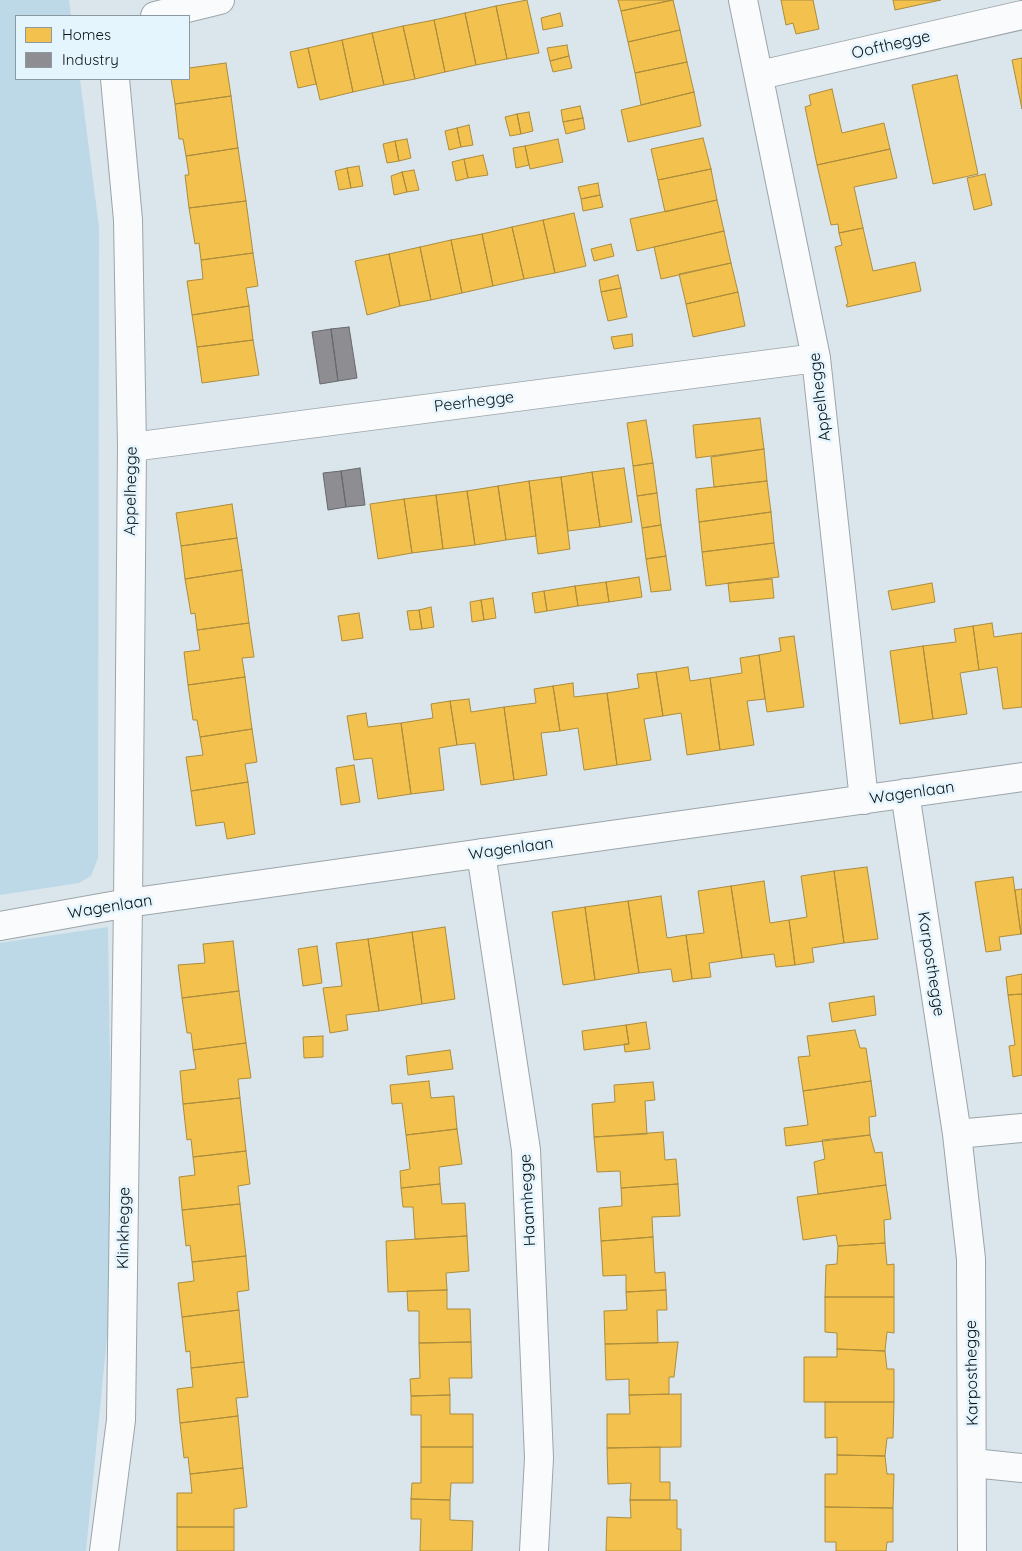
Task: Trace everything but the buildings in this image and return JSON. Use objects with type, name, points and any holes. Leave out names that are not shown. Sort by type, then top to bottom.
[{"type":"street","points":[[159,15],[220,0]]},
{"type":"street","name":"Appelhegge","points":[[743,0],[760,75],[816,358],[864,800]]},
{"type":"street","name":"Oofthegge","points":[[760,75],[1022,15]]},
{"type":"street","name":"Appelhegge","points":[[116,80],[128,220],[132,447],[128,904]]},
{"type":"street","name":"Peerhegge","points":[[132,447],[816,358]]},
{"type":"street","name":"Wagenlaan","points":[[0,926],[128,904],[1022,777]]},
{"type":"street","name":"Karposthegge","points":[[905,793],[957,1134],[971,1260],[972,1551]]},
{"type":"street","name":"Haamhegge","points":[[481,853],[526,1150],[539,1458],[534,1551]]},
{"type":"street","name":"Klinkhegge","points":[[104,1551],[121,1420],[128,904]]},
{"type":"street","points":[[957,1134],[1022,1128]]},
{"type":"street","points":[[973,1463],[1022,1468]]},
{"type":"shaded area","points":[[0,0],[69,0],[71,15],[15,15],[15,80],[80,80],[99,227],[98,858],[91,876],[79,883],[0,895]]},
{"type":"shaded area","points":[[108,927],[113,1276],[86,1551],[0,1551],[0,943]]}]
